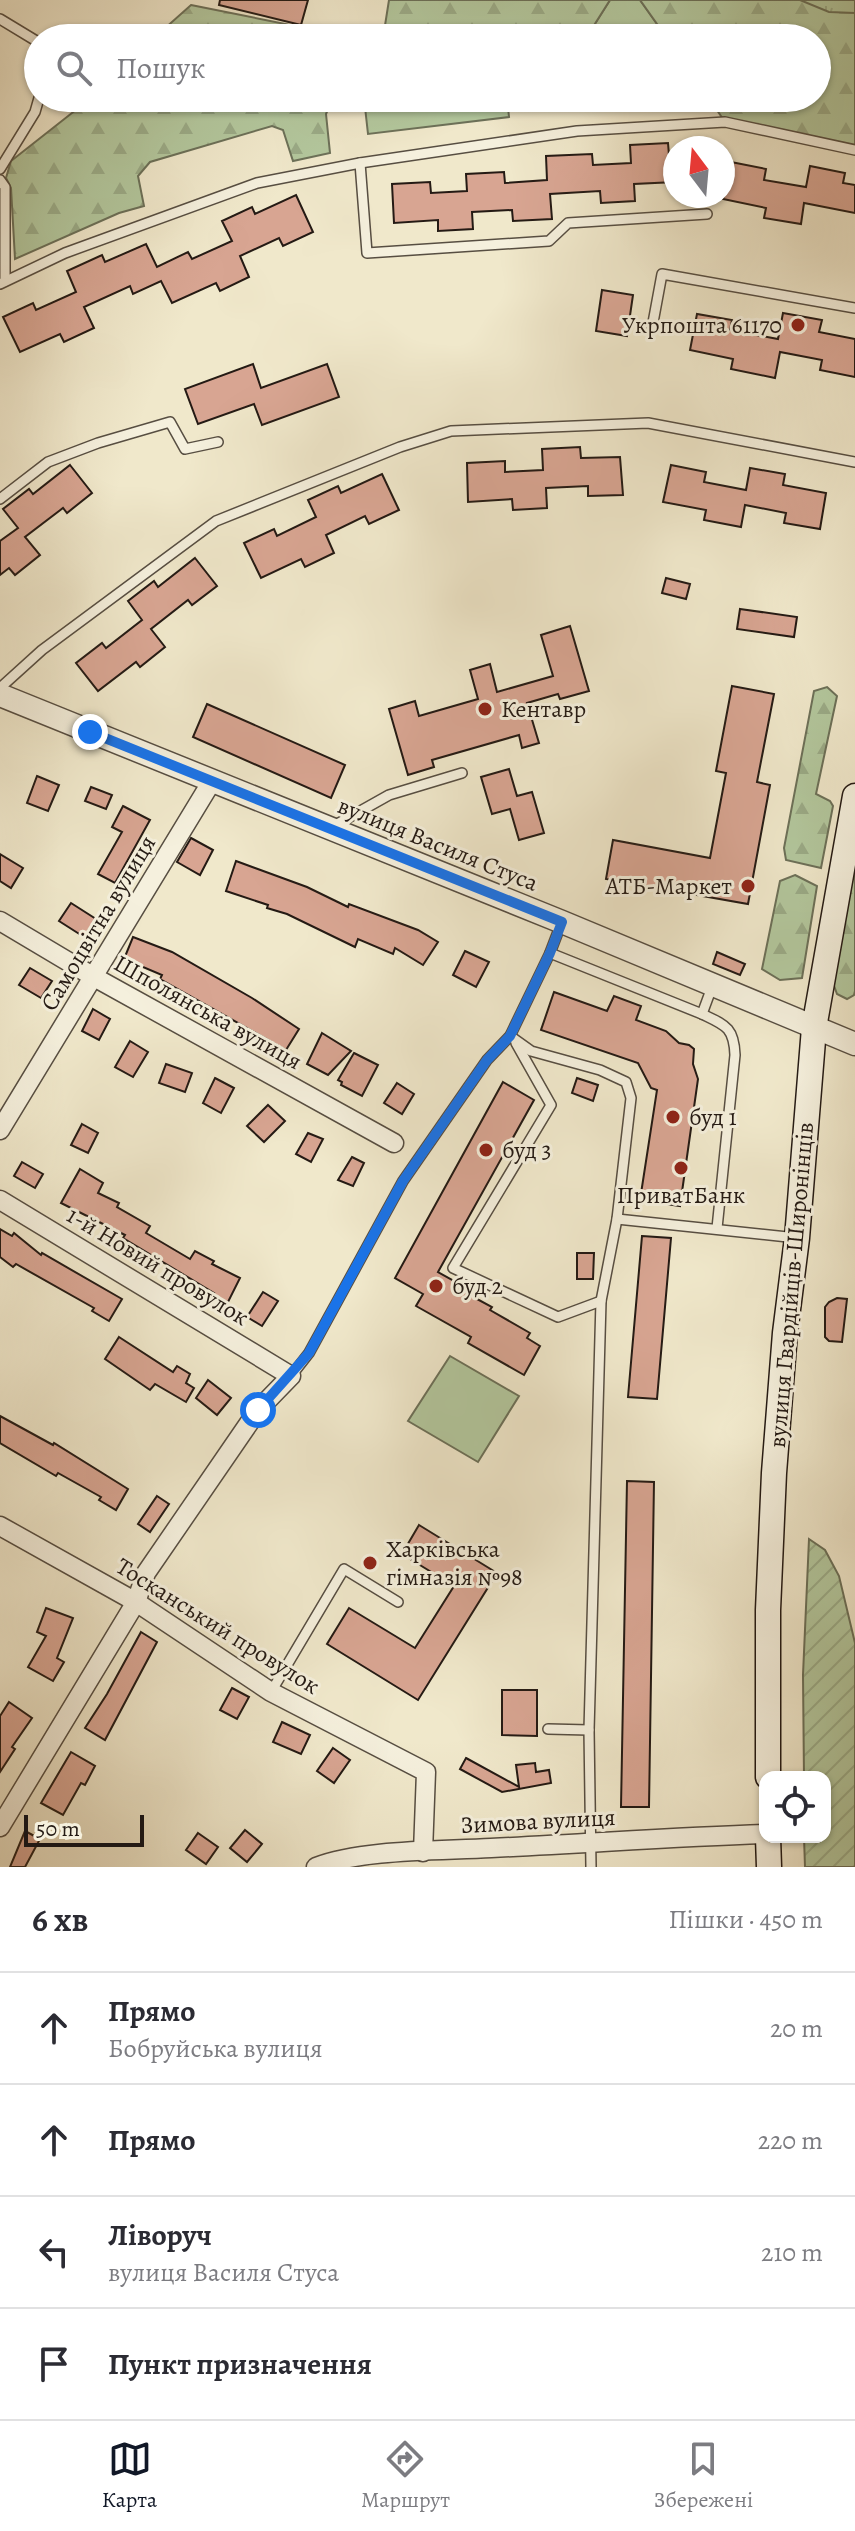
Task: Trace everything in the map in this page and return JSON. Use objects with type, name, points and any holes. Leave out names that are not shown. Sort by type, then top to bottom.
[{"type":"main road","name":"вулиця Гвардійців-Широнінців","points":[[768,1771],[767,1665],[773,1487],[785,1333],[797,1238],[814,1028],[855,796]]},
{"type":"main road","points":[[767,1843],[769,1867]]},
{"type":"street","name":"вулиця Василя Стуса","points":[[0,695],[855,1044]]},
{"type":"street","name":"Самоцвітна вулиця","points":[[0,1130],[212,781]]},
{"type":"street","name":"Шполянська вулиця","points":[[0,921],[94,977],[394,1143]]},
{"type":"street","name":"1-й Новий провулок","points":[[0,1200],[291,1376]]},
{"type":"street","points":[[0,1827],[136,1602],[146,1573],[258,1410],[291,1376]]},
{"type":"street","name":"Тосканський провулок","points":[[0,1526],[136,1602],[271,1692],[426,1772],[423,1852]]},
{"type":"street","name":"Зимова вулиця","points":[[316,1867],[348,1858],[423,1852],[669,1837],[759,1836]]},
{"type":"lane","points":[[0,19],[24,34]]},
{"type":"lane","points":[[0,169],[35,112]]},
{"type":"lane","points":[[0,180],[5,187],[3,282],[65,253],[257,183],[360,163],[577,131],[725,122],[855,150]]},
{"type":"lane","points":[[360,163],[367,253],[549,241],[568,223],[707,214]]},
{"type":"lane","points":[[652,328],[662,274],[855,308]]},
{"type":"lane","points":[[0,499],[48,462],[98,443],[170,422],[185,449],[218,442]]},
{"type":"lane","points":[[0,688],[42,650],[216,521],[400,447],[451,431],[648,423],[855,462]]},
{"type":"lane","points":[[330,829],[389,795],[462,773]]},
{"type":"lane","points":[[291,1376],[309,1353],[403,1181],[487,1060],[512,1038],[562,922]]},
{"type":"lane","points":[[550,953],[724,1024],[735,1039],[717,1228]]},
{"type":"lane","points":[[702,1014],[713,985]]},
{"type":"lane","points":[[512,1038],[531,1051],[600,1070],[626,1082],[631,1098],[617,1219],[601,1301],[589,1730],[591,1867]]},
{"type":"lane","points":[[512,1038],[551,1105],[453,1268],[558,1317],[601,1301]]},
{"type":"lane","points":[[617,1219],[797,1238]]},
{"type":"lane","points":[[271,1692],[344,1569],[398,1602]]},
{"type":"lane","points":[[548,1729],[589,1730]]},
{"type":"green space","points":[[389,0],[610,0],[595,24],[385,24]]},
{"type":"green space","points":[[610,0],[640,0],[657,24],[595,24]]},
{"type":"green space","points":[[640,0],[855,0],[855,150],[725,122],[718,112],[831,112],[831,24],[657,24]]},
{"type":"green space","points":[[800,0],[855,0],[855,13],[829,12]]},
{"type":"green space","points":[[191,5],[285,24],[170,24]]},
{"type":"green space","points":[[73,112],[327,112],[330,153],[293,161],[283,130],[272,126],[150,162],[138,176],[144,206],[119,213],[15,259],[11,188],[6,178],[11,161]]},
{"type":"green space","points":[[366,112],[508,112],[509,117],[368,134]]},
{"type":"green space","points":[[827,687],[837,696],[816,794],[833,806],[821,868],[786,860],[784,848],[814,691]]},
{"type":"green space","points":[[855,858],[855,991],[847,999],[837,994],[832,980]]},
{"type":"green space","points":[[795,875],[817,886],[802,978],[780,980],[762,969],[780,881]]},
{"type":"green space","points":[[450,1356],[519,1396],[478,1462],[408,1421]]},
{"type":"green space","points":[[809,1539],[825,1550],[839,1576],[855,1643],[855,1867],[805,1867],[804,1843],[831,1843],[831,1771],[804,1771],[803,1675]]},
{"type":"building","points":[[220,0],[308,0],[301,24],[219,5]]},
{"type":"building","points":[[663,143],[663,183],[634,184],[635,201],[601,203],[600,191],[550,194],[552,219],[513,221],[512,210],[472,212],[473,229],[438,231],[438,220],[394,223],[392,184],[430,182],[431,193],[467,191],[466,174],[504,172],[505,183],[547,180],[546,156],[592,154],[593,165],[631,163],[630,145]]},
{"type":"building","points":[[735,163],[766,169],[764,180],[806,187],[810,166],[845,173],[843,183],[855,185],[855,213],[804,203],[801,224],[764,218],[766,208],[735,202]]},
{"type":"building","points":[[296,195],[313,232],[283,246],[279,238],[240,256],[249,277],[220,291],[216,283],[172,303],[161,281],[133,294],[130,286],[84,307],[94,328],[64,342],[60,334],[20,352],[3,317],[33,303],[36,310],[76,292],[67,271],[102,255],[105,262],[146,244],[157,267],[188,252],[192,259],[232,241],[222,221],[252,207],[255,214]]},
{"type":"building","points":[[602,290],[633,295],[627,336],[596,331]]},
{"type":"building","points":[[783,313],[822,320],[819,332],[855,339],[855,377],[820,370],[822,360],[780,352],[775,378],[731,369],[733,359],[690,350],[697,314],[732,320],[730,330],[778,339]]},
{"type":"building","points":[[253,364],[261,388],[327,364],[339,397],[262,425],[254,404],[198,424],[185,389]]},
{"type":"building","points":[[580,447],[581,458],[620,457],[623,495],[588,496],[588,486],[546,488],[547,508],[513,510],[512,499],[468,502],[467,463],[505,461],[505,472],[543,470],[542,449]]},
{"type":"building","points":[[70,465],[92,493],[67,513],[63,508],[25,537],[40,555],[15,575],[9,568],[0,575],[0,541],[18,528],[3,509],[29,489],[33,494]]},
{"type":"building","points":[[671,465],[706,472],[704,482],[746,490],[750,468],[785,474],[783,485],[826,493],[820,529],[784,523],[786,513],[745,505],[741,527],[704,520],[706,510],[663,502]]},
{"type":"building","points":[[382,474],[399,510],[369,524],[365,516],[326,535],[334,553],[305,567],[301,559],[261,578],[244,543],[274,529],[277,536],[316,517],[308,500],[338,486],[341,493]]},
{"type":"building","points":[[195,558],[217,586],[192,605],[188,600],[151,629],[165,647],[140,667],[136,662],[98,691],[76,663],[102,643],[106,648],[142,620],[128,601],[154,581],[158,587]]},
{"type":"building","points":[[666,578],[690,584],[686,599],[662,593]]},
{"type":"building","points":[[740,609],[797,617],[794,637],[737,629]]},
{"type":"building","name":"Кентавр","points":[[570,626],[589,691],[560,699],[558,694],[527,703],[539,743],[522,748],[519,735],[432,760],[434,767],[408,775],[389,709],[415,701],[419,716],[478,699],[470,670],[490,664],[497,692],[553,676],[541,635]]},
{"type":"building","points":[[732,686],[774,694],[757,782],[770,785],[748,904],[606,879],[613,840],[710,858],[726,773],[716,771]]},
{"type":"building","points":[[207,704],[345,765],[331,798],[193,737]]},
{"type":"building","points":[[509,769],[517,796],[532,792],[544,833],[519,840],[510,809],[492,814],[481,777]]},
{"type":"building","points":[[37,776],[59,785],[48,811],[27,803]]},
{"type":"building","points":[[91,787],[112,795],[106,809],[85,801]]},
{"type":"building","points":[[123,806],[150,820],[115,883],[98,874],[122,832],[112,827]]},
{"type":"building","points":[[191,838],[213,850],[200,875],[177,862]]},
{"type":"building","points":[[0,854],[23,868],[11,888],[0,881]]},
{"type":"building","points":[[236,861],[307,887],[348,907],[349,904],[418,930],[438,942],[423,965],[395,948],[393,954],[358,939],[355,947],[287,914],[267,908],[268,905],[226,891]]},
{"type":"building","points":[[71,903],[96,919],[84,937],[59,921]]},
{"type":"building","points":[[133,937],[172,952],[299,1029],[286,1050],[160,979],[162,975],[124,959]]},
{"type":"building","points":[[465,951],[489,962],[476,987],[453,975]]},
{"type":"building","points":[[717,952],[745,964],[740,975],[713,964]]},
{"type":"building","points":[[30,968],[52,981],[41,998],[19,985]]},
{"type":"building","name":"буд 1","points":[[554,992],[607,1011],[614,996],[641,1006],[636,1020],[666,1031],[679,1043],[694,1049],[693,1064],[698,1079],[680,1206],[640,1200],[657,1090],[651,1088],[638,1063],[541,1030]]},
{"type":"building","points":[[93,1009],[110,1019],[99,1040],[82,1031]]},
{"type":"building","points":[[322,1033],[351,1051],[328,1075],[307,1064]]},
{"type":"building","points":[[130,1041],[148,1052],[133,1077],[115,1067]]},
{"type":"building","points":[[354,1053],[378,1065],[362,1096],[341,1085],[342,1082],[338,1080]]},
{"type":"building","points":[[166,1064],[192,1073],[185,1092],[159,1083]]},
{"type":"building","points":[[215,1078],[234,1088],[221,1113],[203,1103]]},
{"type":"building","points":[[577,1078],[598,1085],[593,1101],[572,1093]]},
{"type":"building","name":"буд 2","points":[[503,1082],[534,1100],[438,1272],[479,1295],[477,1299],[492,1307],[490,1310],[530,1333],[527,1338],[540,1346],[524,1375],[468,1343],[471,1337],[416,1306],[423,1294],[395,1278]]},
{"type":"building","points":[[397,1083],[414,1094],[402,1114],[384,1103]]},
{"type":"building","points":[[268,1105],[285,1121],[264,1142],[247,1126]]},
{"type":"building","points":[[82,1124],[98,1133],[88,1153],[71,1145]]},
{"type":"building","points":[[308,1133],[323,1139],[311,1162],[296,1154]]},
{"type":"building","points":[[352,1157],[364,1163],[353,1186],[338,1180]]},
{"type":"building","points":[[22,1162],[43,1174],[35,1188],[14,1176]]},
{"type":"building","points":[[80,1169],[103,1183],[98,1193],[119,1203],[117,1207],[150,1226],[146,1233],[190,1259],[195,1251],[214,1261],[212,1264],[240,1278],[227,1304],[123,1238],[125,1235],[61,1203]]},
{"type":"building","points":[[0,1229],[12,1236],[14,1233],[41,1255],[122,1299],[109,1321],[92,1311],[94,1308],[16,1264],[13,1267],[0,1257]]},
{"type":"building","points":[[642,1236],[671,1238],[657,1399],[628,1397]]},
{"type":"building","points":[[577,1253],[594,1253],[593,1279],[577,1279]]},
{"type":"building","points":[[263,1292],[278,1301],[262,1326],[247,1317]]},
{"type":"building","points":[[837,1298],[847,1299],[842,1342],[829,1341],[825,1337],[825,1307]]},
{"type":"building","points":[[119,1337],[173,1372],[177,1366],[190,1374],[186,1383],[194,1388],[186,1402],[155,1384],[150,1390],[105,1359]]},
{"type":"building","points":[[208,1380],[231,1398],[217,1415],[196,1398]]},
{"type":"building","points":[[0,1416],[54,1443],[128,1489],[116,1510],[99,1500],[101,1497],[58,1473],[56,1476],[0,1443]]},
{"type":"building","points":[[627,1481],[654,1482],[649,1807],[621,1807]]},
{"type":"building","points":[[157,1496],[169,1504],[150,1532],[138,1524]]},
{"type":"building","points":[[419,1525],[497,1573],[418,1700],[327,1644],[349,1608],[415,1648],[454,1586],[402,1554]]},
{"type":"building","points":[[46,1608],[73,1618],[57,1658],[64,1662],[53,1681],[28,1667],[46,1636],[37,1632]]},
{"type":"building","points":[[141,1632],[157,1642],[105,1740],[85,1728]]},
{"type":"building","points":[[232,1688],[249,1697],[237,1719],[220,1710]]},
{"type":"building","points":[[502,1690],[537,1690],[537,1736],[502,1735]]},
{"type":"building","points":[[9,1702],[32,1718],[12,1747],[15,1749],[0,1772],[0,1716]]},
{"type":"building","points":[[282,1722],[310,1735],[301,1754],[273,1742]]},
{"type":"building","points":[[333,1748],[350,1760],[334,1783],[317,1771]]},
{"type":"building","points":[[71,1752],[95,1766],[85,1785],[81,1783],[63,1815],[41,1803]]},
{"type":"building","points":[[466,1758],[519,1787],[516,1765],[535,1763],[536,1772],[549,1770],[551,1783],[502,1792],[460,1769]]},
{"type":"building","points":[[245,1830],[262,1844],[247,1862],[230,1848]]},
{"type":"building","points":[[25,1831],[40,1839],[25,1867],[10,1867]]},
{"type":"building","points":[[198,1833],[218,1847],[206,1864],[186,1850]]},
{"type":"place","name":"Укрпошта 61170","points":[[798,325]]},
{"type":"place","name":"Кентавр","points":[[485,709]]},
{"type":"place","name":"АТБ-Маркет","points":[[748,886]]},
{"type":"place","name":"буд 1","points":[[673,1117]]},
{"type":"place","name":"буд 3","points":[[486,1150]]},
{"type":"place","name":"ПриватБанк","points":[[681,1168]]},
{"type":"place","name":"буд 2","points":[[436,1286]]},
{"type":"place","name":"Харківська гімназія №98","points":[[370,1563]]},
{"type":"route","points":[[90,732],[562,922],[510,1036],[487,1060],[403,1181],[309,1353],[258,1410]]}]
